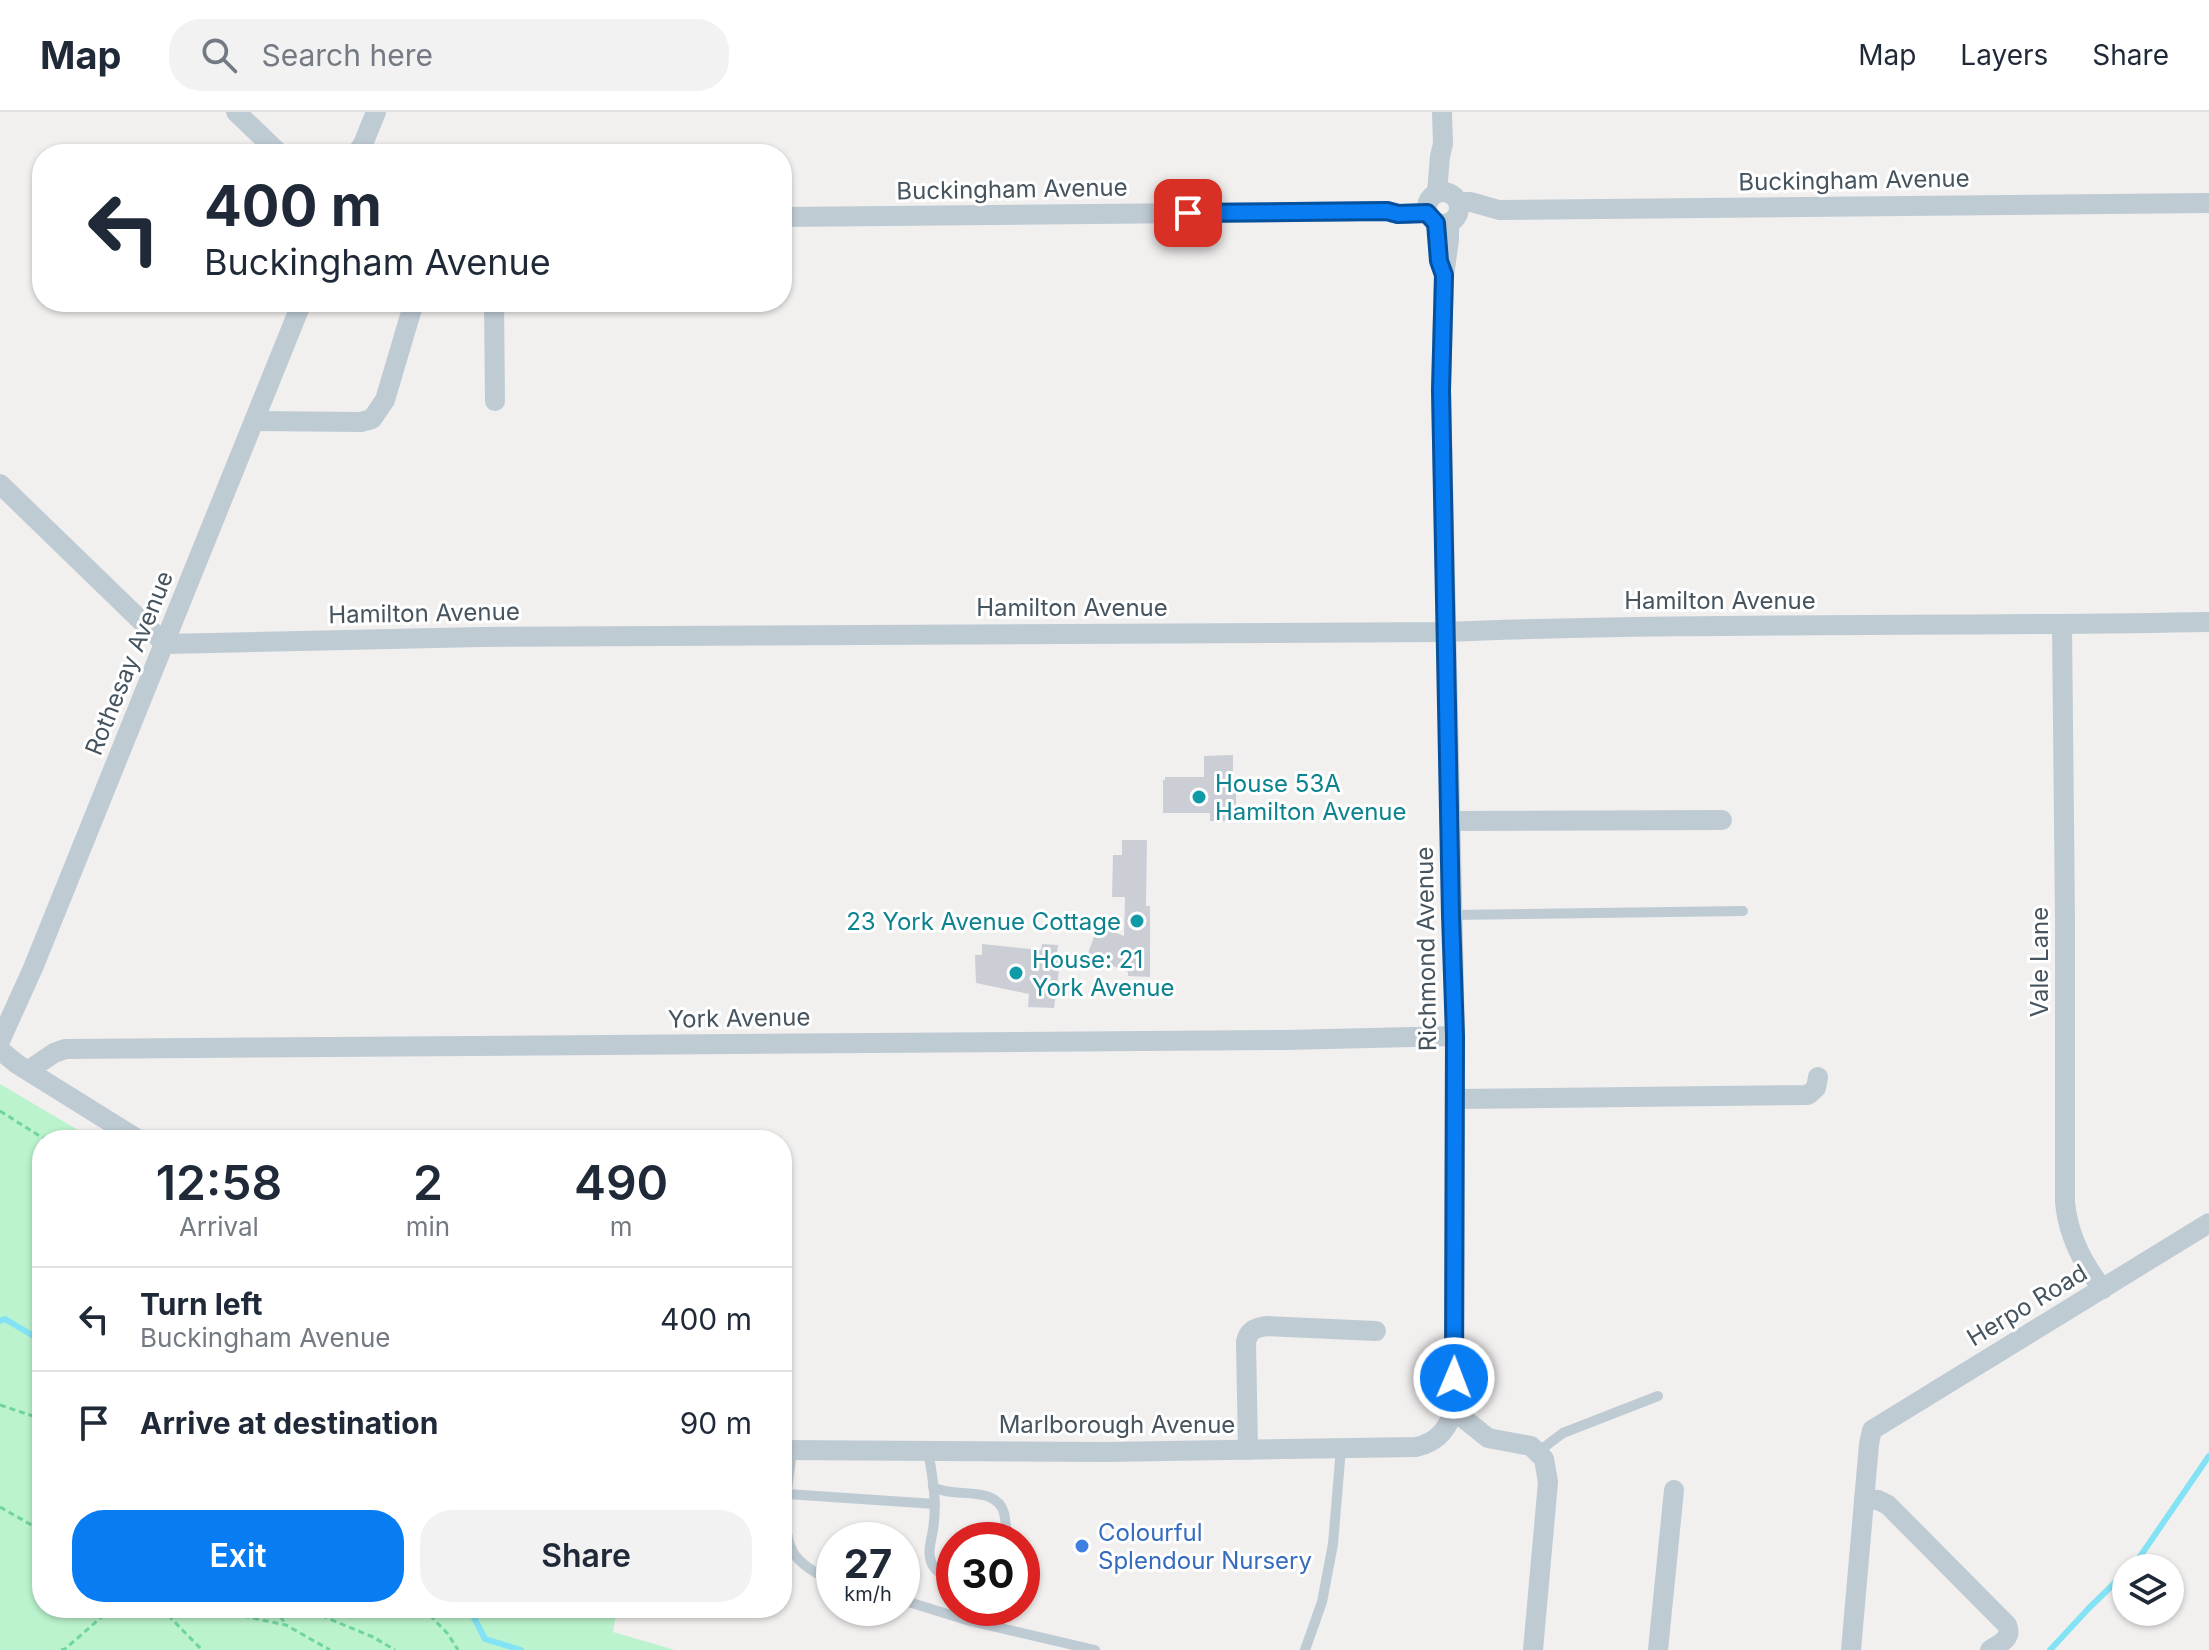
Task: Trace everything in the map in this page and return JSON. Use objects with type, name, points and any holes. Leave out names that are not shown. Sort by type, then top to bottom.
[{"type":"street","points":[[236,112],[270,144]]},
{"type":"street","points":[[363,144],[376,112]]},
{"type":"street","name":"Richmond Avenue","points":[[1442,112],[1442,208],[1449,240],[1444,275],[1441,390],[1455,1036],[1455,1287],[1449,1420]]},
{"type":"street","name":"Buckingham Avenue","points":[[792,217],[1387,211],[1397,207],[1442,208],[1471,202],[1499,210],[2209,203]]},
{"type":"street","name":"Rothesay Avenue","points":[[0,1041],[33,968],[298,312]]},
{"type":"street","points":[[254,421],[361,422],[372,419],[385,400],[411,312]]},
{"type":"street","points":[[494,312],[495,401]]},
{"type":"street","points":[[0,484],[165,644]]},
{"type":"street","name":"Hamilton Avenue","points":[[165,644],[481,637],[1445,632],[1594,626],[2209,622]]},
{"type":"street","name":"Vale Lane","points":[[2062,625],[2065,1202],[2067,1220],[2079,1253],[2103,1289]]},
{"type":"street","points":[[1449,821],[1722,820]]},
{"type":"street","name":"York Avenue","points":[[29,1070],[65,1049],[1285,1040],[1455,1036]]},
{"type":"street","points":[[0,1050],[17,1064],[123,1130]]},
{"type":"street","points":[[1455,1099],[1808,1095],[1816,1088],[1818,1077]]},
{"type":"street","name":"Herpo Road","points":[[1864,1499],[1872,1430],[2209,1223]]},
{"type":"street","points":[[1248,1450],[1246,1342],[1251,1332],[1257,1327],[1267,1326],[1376,1331]]},
{"type":"street","points":[[1449,1420],[1488,1438],[1524,1444],[1539,1451],[1544,1459],[1548,1482],[1533,1650]]},
{"type":"street","name":"Marlborough Avenue","points":[[792,1450],[1106,1452],[1416,1447],[1430,1443],[1449,1420]]},
{"type":"street","points":[[1658,1650],[1674,1490]]},
{"type":"street","points":[[1851,1650],[1864,1499],[1878,1500],[1888,1505],[2007,1625],[2007,1637],[1990,1650]]},
{"type":"lane","points":[[1451,915],[1743,911]]},
{"type":"lane","points":[[1539,1451],[1563,1433],[1658,1396]]},
{"type":"lane","points":[[1305,1650],[1322,1602],[1333,1544],[1341,1448]]},
{"type":"lane","points":[[928,1451],[935,1504],[929,1546],[931,1564],[936,1570]]},
{"type":"lane","points":[[933,1487],[951,1493],[993,1498],[1004,1512],[1005,1522]]},
{"type":"lane","points":[[792,1494],[935,1504]]},
{"type":"lane","points":[[792,1550],[816,1572]]},
{"type":"lane","points":[[920,1605],[982,1624],[1095,1650]]},
{"type":"path","points":[[0,1111],[32,1131]]},
{"type":"path","points":[[0,1405],[32,1416]]},
{"type":"path","points":[[0,1507],[32,1525]]},
{"type":"path","points":[[61,1650],[100,1618]]},
{"type":"path","points":[[171,1618],[202,1650]]},
{"type":"path","points":[[252,1618],[286,1625],[330,1650]]},
{"type":"path","points":[[281,1618],[286,1625]]},
{"type":"path","points":[[327,1618],[395,1650]]},
{"type":"path","points":[[433,1618],[458,1650]]},
{"type":"green space","points":[[0,1084],[78,1130],[32,1130],[32,1618],[615,1618],[613,1632],[675,1650],[0,1650]]},
{"type":"building","name":"House 53A Hamilton Avenue","points":[[1233,755],[1236,821],[1210,821],[1210,813],[1163,813],[1165,777],[1204,777],[1204,756]]},
{"type":"building","points":[[1122,840],[1147,840],[1146,906],[1150,906],[1150,977],[1128,976],[1128,972],[1087,956],[1098,926],[1124,936],[1125,897],[1112,897],[1113,855],[1122,855]]},
{"type":"building","name":"House: 21 York Avenue","points":[[982,944],[1041,950],[1042,944],[1058,945],[1057,953],[1061,954],[1054,1008],[1028,1007],[1029,994],[976,983],[975,955],[982,955]]},
{"type":"waterway","points":[[0,1321],[5,1319],[32,1335]]},
{"type":"waterway","points":[[2142,1554],[2209,1456]]},
{"type":"waterway","points":[[2050,1650],[2112,1586]]},
{"type":"waterway","points":[[474,1618],[485,1639],[521,1650]]},
{"type":"place","name":"House 53A Hamilton Avenue","points":[[1199,797]]},
{"type":"place","name":"23 York Avenue Cottage","points":[[1137,921]]},
{"type":"place","name":"House: 21 York Avenue","points":[[1016,973]]},
{"type":"place","name":"Colourful Splendour Nursery","points":[[1082,1546]]},
{"type":"route","points":[[1188,213],[1387,211],[1408,215],[1427,213],[1436,223],[1436,243],[1444,275],[1441,390],[1455,1036],[1454,1378]]}]
